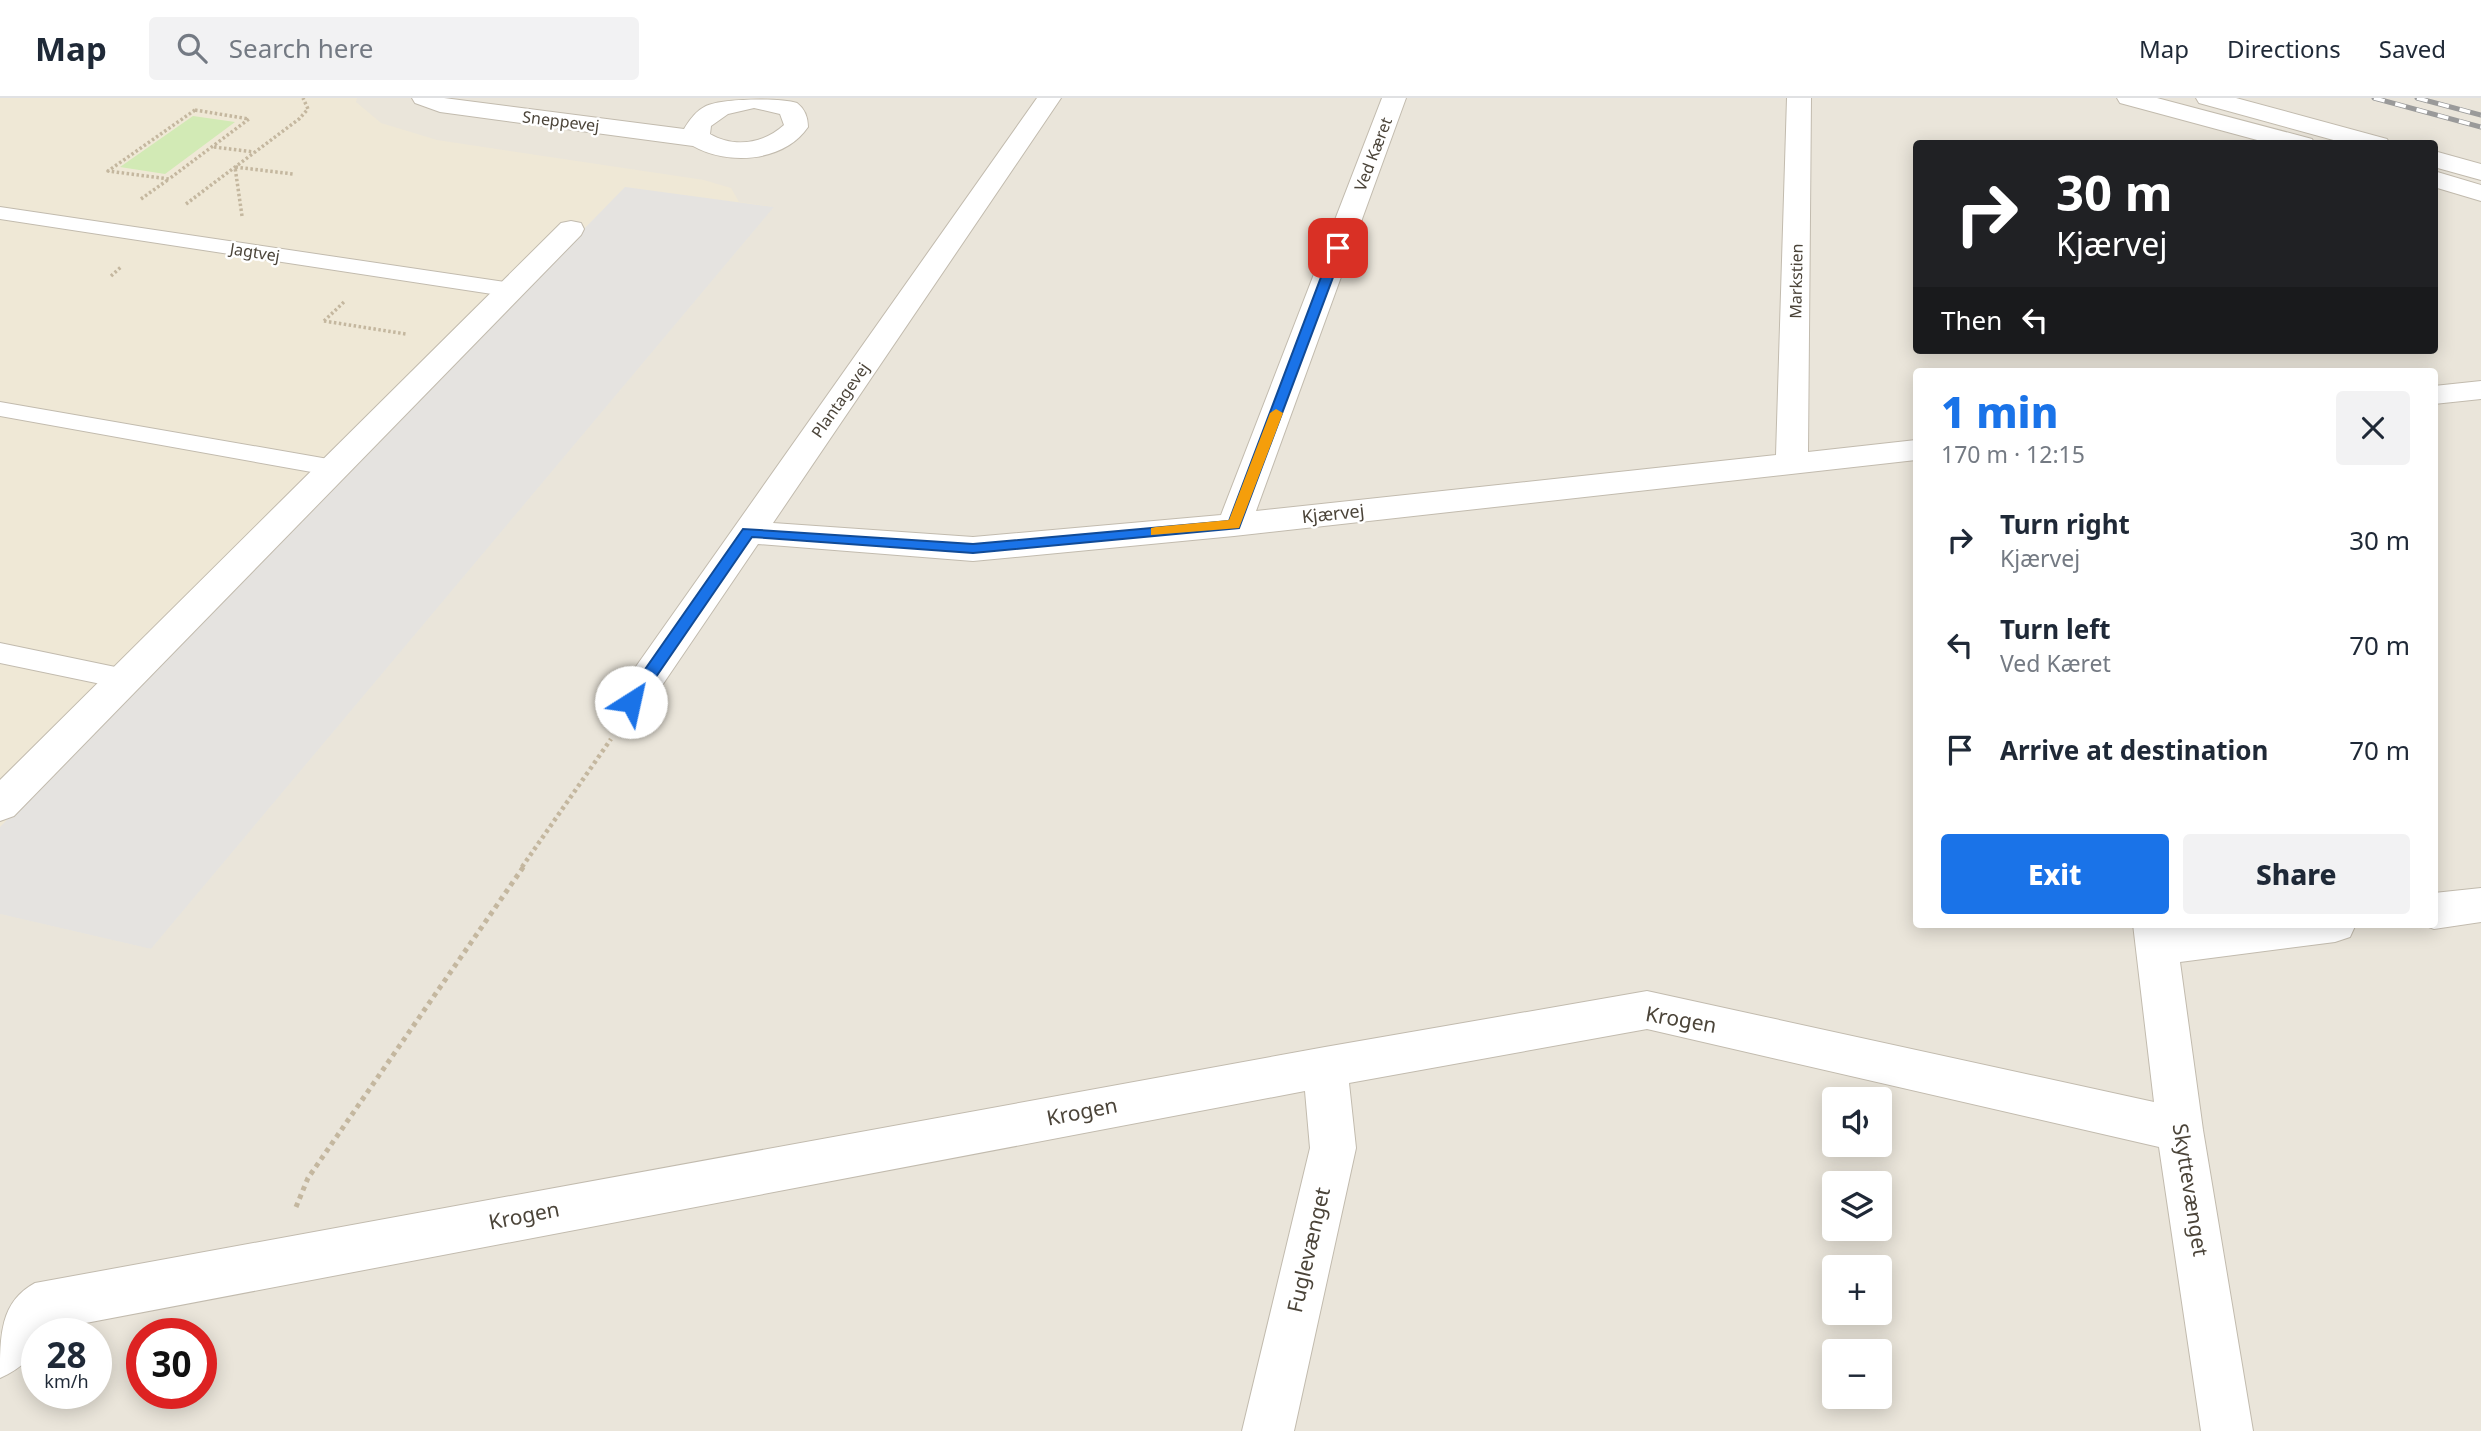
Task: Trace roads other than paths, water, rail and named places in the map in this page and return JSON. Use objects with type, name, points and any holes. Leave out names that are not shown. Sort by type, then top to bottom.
[{"type":"street","name":"Sneppevej","points":[[424,98],[440,105],[700,139]]},
{"type":"street","name":"Plantagevej","points":[[631,702],[1049,98]]},
{"type":"street","name":"Ved Kæret","points":[[1234,525],[1394,98]]},
{"type":"street","name":"Markstien","points":[[1792,463],[1799,98]]},
{"type":"street","points":[[2129,98],[2288,140]]},
{"type":"street","points":[[2208,98],[2363,140]]},
{"type":"street","points":[[2438,160],[2481,172]]},
{"type":"street","points":[[2438,180],[2481,193]]},
{"type":"street","points":[[0,805],[571,229]]},
{"type":"street","points":[[2438,395],[2481,390]]},
{"type":"street","name":"Kjærvej","points":[[748,532],[973,549],[1234,525],[1913,450]]},
{"type":"street","points":[[2438,910],[2481,905]]},
{"type":"street","name":"Skyttevænget","points":[[2227,1431],[2180,1130],[2157,936],[2276,928]]},
{"type":"street","name":"Krogen","points":[[0,1352],[36,1308],[1325,1067],[1647,1010],[2180,1130]]},
{"type":"street","name":"Fuglevænget","points":[[1268,1431],[1332,1148],[1325,1067]]},
{"type":"lane","name":"Jagtvej","points":[[0,213],[510,290]]},
{"type":"lane","points":[[0,408],[334,468]]},
{"type":"lane","points":[[0,653],[125,679]]},
{"type":"railway","points":[[2374,98],[2481,127]]},
{"type":"railway","points":[[2417,98],[2481,115]]}]
